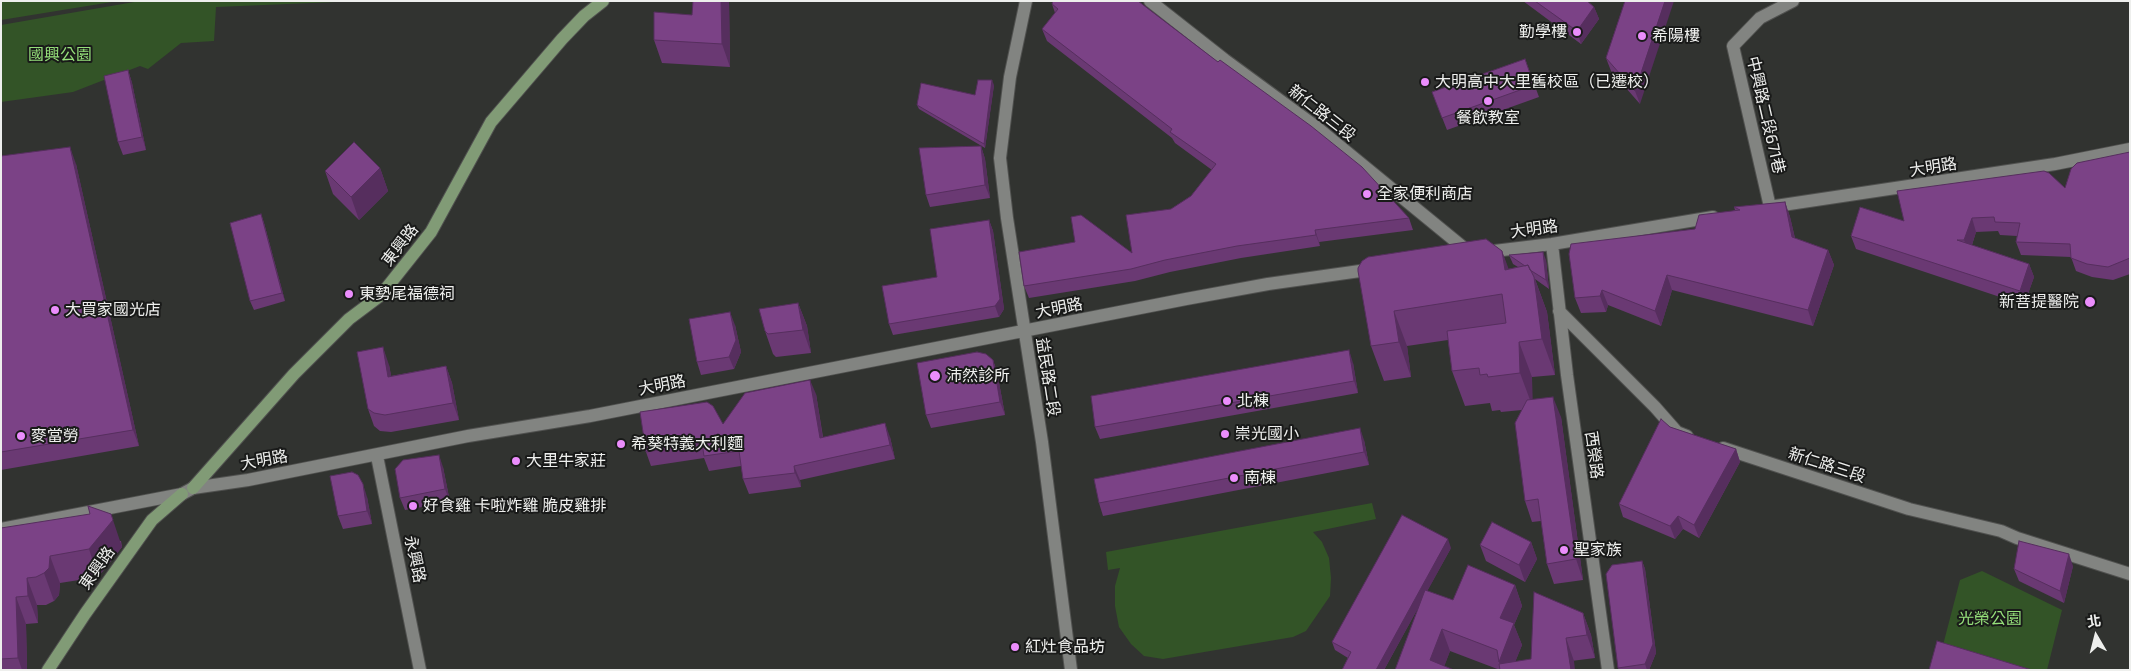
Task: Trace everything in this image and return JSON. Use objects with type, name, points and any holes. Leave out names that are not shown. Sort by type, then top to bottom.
[{"type":"street","name":"東興路","points":[[48,670],[84,614],[152,520],[188,491],[294,374],[349,319],[380,295],[431,232],[491,122],[562,39],[584,16],[604,1]]},
{"type":"street","name":"益民路二段","points":[[1026,1],[1010,78],[1000,158],[1007,218],[1042,442],[1071,670]]},
{"type":"street","name":"新仁路三段","points":[[1150,1],[1225,60],[1316,126],[1471,254]]},
{"type":"street","name":"中興路二段671巷","points":[[1770,207],[1733,46],[1760,18],[1793,1]]},
{"type":"street","name":"大明路","points":[[1753,210],[2055,164],[2130,149]]},
{"type":"street","name":"大明路","points":[[1452,257],[1552,244],[1727,214]]},
{"type":"street","name":"西榮路","points":[[1552,244],[1559,311],[1608,670]]},
{"type":"street","name":"大明路","points":[[1,530],[188,491],[377,456],[468,436],[590,416],[1268,284],[1387,267]]},
{"type":"street","name":"新仁路三段","points":[[1559,311],[1655,407],[1677,432],[1909,509],[2001,531],[2017,538],[2130,574]]},
{"type":"street","name":"永興路","points":[[377,456],[420,670]]},
{"type":"green space","points":[[1,1],[118,1],[1,20]]},
{"type":"green space","name":"國興公園","points":[[140,1],[360,1],[216,7],[214,41],[181,43],[148,69],[140,66],[73,92],[1,102],[1,25]]},
{"type":"green space","points":[[1372,503],[1376,519],[1313,532],[1322,542],[1329,558],[1330,596],[1306,631],[1293,637],[1163,659],[1144,656],[1131,644],[1119,627],[1115,606],[1115,586],[1120,568],[1108,570],[1106,552]]},
{"type":"green space","name":"光榮公園","points":[[1982,571],[2062,610],[2047,670],[2015,670],[1943,645],[1960,580]]},
{"type":"building","points":[[693,1],[721,1],[722,44],[654,40],[654,12],[692,15]]},
{"type":"building","points":[[1053,1],[1138,1],[1218,62],[1220,60],[1311,126],[1362,167],[1409,218],[1315,230],[1316,235],[1237,246],[1165,260],[1131,269],[1024,286],[1019,252],[1075,242],[1071,217],[1081,215],[1132,253],[1126,215],[1171,209],[1191,196],[1216,164],[1170,132],[1172,129],[1042,29],[1058,9],[1052,4]]},
{"type":"building","points":[[1535,1],[1587,1],[1594,7],[1577,31]]},
{"type":"building","name":"希陽樓","points":[[1625,1],[1665,1],[1635,91],[1606,58]]},
{"type":"building","points":[[1525,59],[1534,85],[1442,118],[1432,92]]},
{"type":"building","points":[[128,70],[142,137],[118,142],[104,76]]},
{"type":"building","points":[[978,80],[992,80],[984,144],[917,105],[921,83],[975,95]]},
{"type":"building","points":[[354,142],[380,168],[351,197],[325,171]]},
{"type":"building","points":[[981,146],[985,185],[926,195],[919,148]]},
{"type":"building","name":"大買家國光店","points":[[70,147],[133,430],[1,452],[1,156]]},
{"type":"building","points":[[2130,152],[2130,258],[2108,267],[2087,264],[2071,258],[2070,244],[2016,242],[2020,223],[1995,222],[1994,217],[1972,218],[1964,240],[1957,240],[2029,264],[2020,291],[1851,236],[1860,207],[1904,221],[1897,191],[2044,171],[2049,173],[2065,188],[2071,169],[2077,163]]},
{"type":"building","points":[[1785,202],[1792,237],[1828,250],[1808,310],[1667,275],[1655,311],[1602,290],[1600,296],[1575,298],[1569,254],[1571,244],[1695,229],[1699,215],[1740,210],[1734,207]]},
{"type":"building","points":[[261,214],[282,293],[250,301],[230,223]]},
{"type":"building","points":[[989,220],[1000,299],[995,306],[889,324],[882,286],[937,277],[930,229]]},
{"type":"building","points":[[1486,239],[1502,251],[1505,270],[1528,265],[1534,277],[1542,339],[1519,342],[1520,373],[1488,377],[1487,374],[1480,375],[1479,368],[1452,371],[1447,331],[1506,323],[1502,294],[1394,311],[1399,342],[1371,346],[1358,271],[1362,261],[1368,257]]},
{"type":"building","points":[[1543,252],[1546,280],[1530,270],[1528,265],[1525,266],[1509,255]]},
{"type":"building","points":[[798,303],[803,330],[768,334],[765,331],[759,309]]},
{"type":"building","points":[[730,312],[736,340],[729,357],[697,362],[689,319]]},
{"type":"building","points":[[383,347],[388,377],[446,366],[453,403],[385,415],[374,413],[368,409],[357,352]]},
{"type":"building","points":[[1349,350],[1354,381],[1095,427],[1091,396]]},
{"type":"building","points":[[977,352],[986,354],[993,360],[1000,402],[926,415],[917,363]]},
{"type":"building","points":[[810,380],[820,438],[885,423],[890,445],[794,466],[795,473],[743,479],[739,451],[704,456],[702,443],[646,452],[640,412],[707,402],[713,406],[723,424],[745,393]]},
{"type":"building","points":[[1553,397],[1576,559],[1547,564],[1538,499],[1525,501],[1515,423],[1527,400]]},
{"type":"building","points":[[1661,419],[1670,427],[1736,449],[1694,525],[1678,516],[1670,526],[1619,504]]},
{"type":"building","points":[[1360,428],[1364,452],[1099,503],[1094,479]]},
{"type":"building","points":[[439,455],[445,489],[400,498],[395,469],[403,460]]},
{"type":"building","points":[[352,472],[358,475],[363,484],[367,511],[338,516],[330,476]]},
{"type":"building","points":[[88,506],[111,514],[113,520],[89,549],[50,556],[49,568],[44,573],[36,577],[27,578],[28,596],[16,597],[18,658],[1,659],[1,528],[90,514]]},
{"type":"building","points":[[1402,515],[1448,539],[1376,670],[1342,670],[1351,652],[1332,642]]},
{"type":"building","points":[[1492,522],[1531,542],[1519,565],[1480,545]]},
{"type":"building","points":[[2019,541],[2069,554],[2060,591],[2014,569]]},
{"type":"building","points":[[1642,561],[1653,644],[1645,664],[1618,668],[1606,574],[1612,565]]},
{"type":"building","points":[[1468,565],[1515,585],[1500,618],[1514,623],[1499,662],[1497,650],[1442,629],[1430,660],[1454,670],[1395,670],[1425,590],[1453,600]]},
{"type":"building","points":[[1534,592],[1583,613],[1587,635],[1566,638],[1571,670],[1500,670],[1499,664],[1531,659]]},
{"type":"building","points":[[1937,641],[2032,670],[1929,670]]},
{"type":"place","name":"勤學樓","points":[[1577,32]]},
{"type":"place","name":"希陽樓","points":[[1642,36]]},
{"type":"place","name":"大明高中大里舊校區（已遷校）","points":[[1425,82]]},
{"type":"place","name":"餐飲教室","points":[[1488,101]]},
{"type":"place","name":"全家便利商店","points":[[1367,194]]},
{"type":"place","name":"東勢尾福德祠","points":[[349,294]]},
{"type":"place","name":"新菩提醫院","points":[[2090,302]]},
{"type":"place","name":"大買家國光店","points":[[55,310]]},
{"type":"place","name":"沛然診所","points":[[935,376]]},
{"type":"place","name":"北棟","points":[[1227,401]]},
{"type":"place","name":"崇光國小","points":[[1225,434]]},
{"type":"place","name":"麥當勞","points":[[21,436]]},
{"type":"place","name":"希葵特義大利麵","points":[[621,444]]},
{"type":"place","name":"大里牛家莊","points":[[516,461]]},
{"type":"place","name":"南棟","points":[[1234,478]]},
{"type":"place","name":"好食雞 卡啦炸雞 脆皮雞排","points":[[413,506]]},
{"type":"place","name":"聖家族","points":[[1564,550]]},
{"type":"place","name":"紅灶食品坊","points":[[1015,647]]}]
